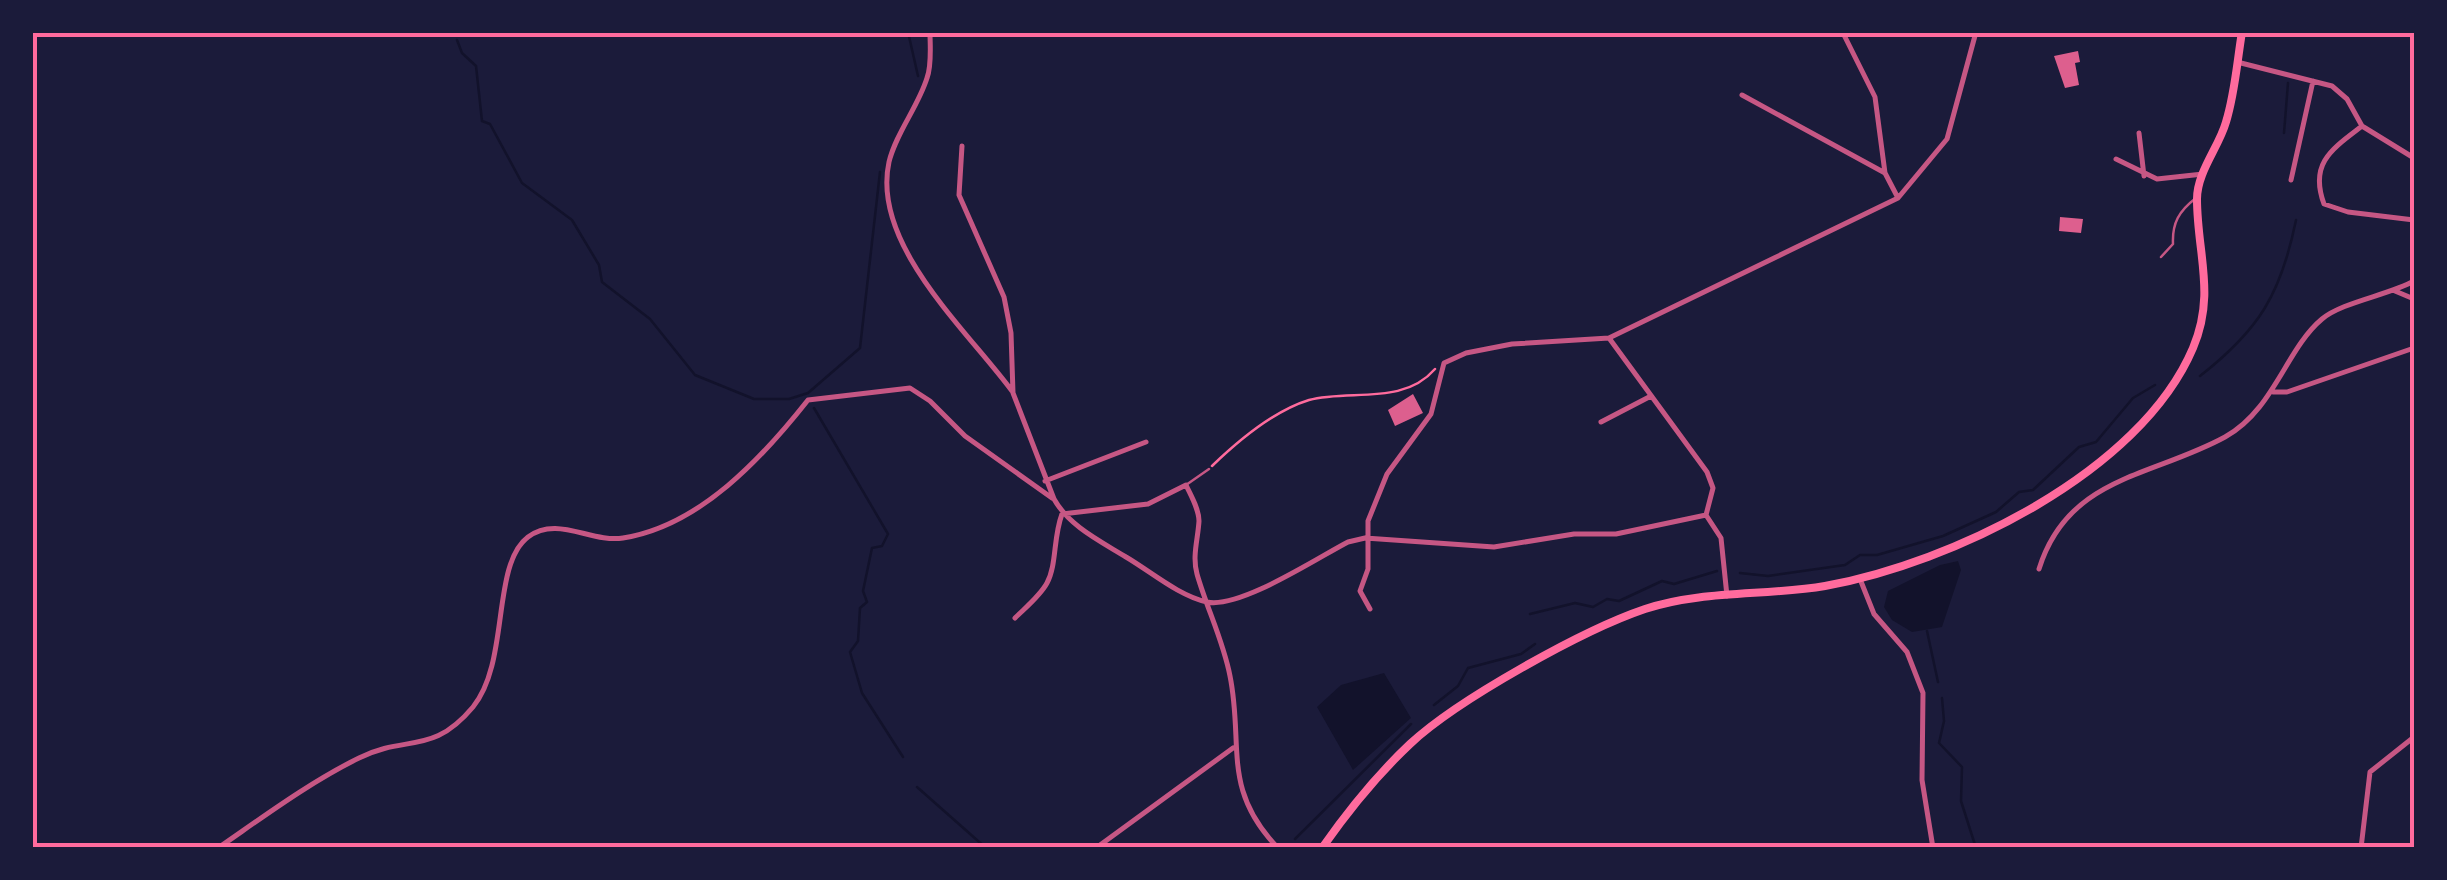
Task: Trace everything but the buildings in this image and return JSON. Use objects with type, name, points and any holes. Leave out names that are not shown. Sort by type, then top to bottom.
[{"type":"main road","points":[[1322,848],[1408,746],[1452,713],[1622,617],[1674,602],[1860,578],[1960,545],[2009,521],[2068,484],[2135,431],[2165,399],[2193,348],[2206,299],[2197,198],[2226,122],[2242,32]]},
{"type":"street","points":[[930,32],[928,76],[889,162],[888,202],[897,237],[1013,393],[1045,481],[1062,514],[1128,558],[1210,603],[1250,593],[1348,542],[1365,538],[1494,547],[1574,534],[1616,534],[1706,515]]},
{"type":"street","points":[[1370,609],[1360,591],[1368,569],[1365,538],[1387,474],[1431,414],[1444,362],[1466,353],[1512,344],[1609,338],[1898,198],[1946,139],[1976,32]]},
{"type":"street","points":[[1844,35],[1874,97],[1885,173],[1898,198]]},
{"type":"street","points":[[2237,62],[2332,86],[2347,99],[2362,126],[2414,158]]},
{"type":"street","points":[[2291,180],[2314,80]]},
{"type":"street","points":[[1742,95],[1885,173]]},
{"type":"street","points":[[2362,126],[2321,164],[2316,184],[2324,204],[2348,212],[2414,220]]},
{"type":"street","points":[[2139,133],[2144,176]]},
{"type":"street","points":[[962,146],[958,195],[1004,297],[1011,333],[1013,393]]},
{"type":"street","points":[[2116,159],[2144,176],[2203,174]]},
{"type":"street","points":[[2039,569],[2053,530],[2112,481],[2226,436],[2274,392],[2324,316],[2414,281]]},
{"type":"street","points":[[2396,291],[2414,299]]},
{"type":"street","points":[[1609,338],[1707,472],[1712,488],[1706,515],[1720,538],[1723,596]]},
{"type":"street","points":[[2274,392],[2287,392],[2414,348]]},
{"type":"street","points":[[218,848],[364,755],[443,737],[470,711],[488,687],[513,557],[526,538],[559,528],[619,538],[687,514],[764,453],[808,400],[910,388],[965,436],[1054,500]]},
{"type":"street","points":[[1602,422],[1651,396]]},
{"type":"street","points":[[1045,481],[1146,442]]},
{"type":"street","points":[[1062,514],[1148,504],[1186,485],[1199,516],[1194,558],[1233,690],[1234,748],[1252,817],[1278,848]]},
{"type":"street","points":[[1015,618],[1046,584],[1054,562],[1052,541],[1062,514]]},
{"type":"street","points":[[1860,578],[1874,614],[1908,652],[1923,693],[1921,768],[1932,848]]},
{"type":"street","points":[[2361,848],[2370,772],[2414,736]]},
{"type":"street","points":[[1096,848],[1234,748]]},
{"type":"lane","points":[[2161,257],[2174,244],[2174,223],[2182,209],[2197,198]]},
{"type":"lane","points":[[1186,485],[1209,469]]},
{"type":"path","points":[[1209,469],[1244,437],[1303,402],[1389,394],[1428,378],[1444,362]]},
{"type":"shaded area","points":[[1958,561],[1961,570],[1942,627],[1912,632],[1892,620],[1884,607],[1888,591],[1940,565]]},
{"type":"shaded area","points":[[1384,673],[1411,718],[1353,770],[1317,707],[1341,685]]},
{"type":"waterway","points":[[908,32],[918,76]]},
{"type":"waterway","points":[[457,40],[462,53],[476,66],[482,121],[490,124],[522,183],[572,220],[599,265],[602,282],[650,319],[695,375],[754,399],[789,399],[808,393],[860,348],[880,172]]},
{"type":"waterway","points":[[2284,133],[2288,83]]},
{"type":"waterway","points":[[2200,376],[2238,343],[2264,308],[2283,269],[2296,220]]},
{"type":"waterway","points":[[1740,573],[1768,576],[1845,565],[1860,555],[1877,555],[1943,536],[1996,512],[2019,492],[2033,490],[2079,447],[2096,442],[2133,398],[2155,385]]},
{"type":"waterway","points":[[814,408],[888,534],[882,546],[872,548],[863,591],[867,602],[860,608],[858,641],[850,652],[862,693],[903,757]]},
{"type":"waterway","points":[[1530,614],[1575,603],[1593,607],[1607,599],[1619,601],[1662,581],[1674,584],[1717,571]]},
{"type":"waterway","points":[[1927,631],[1938,682]]},
{"type":"waterway","points":[[1434,705],[1458,686],[1468,668],[1521,654],[1535,644]]},
{"type":"waterway","points":[[1942,698],[1944,721],[1939,743],[1962,767],[1961,801],[1976,848]]},
{"type":"waterway","points":[[1295,839],[1411,724]]},
{"type":"waterway","points":[[917,787],[986,848]]}]
